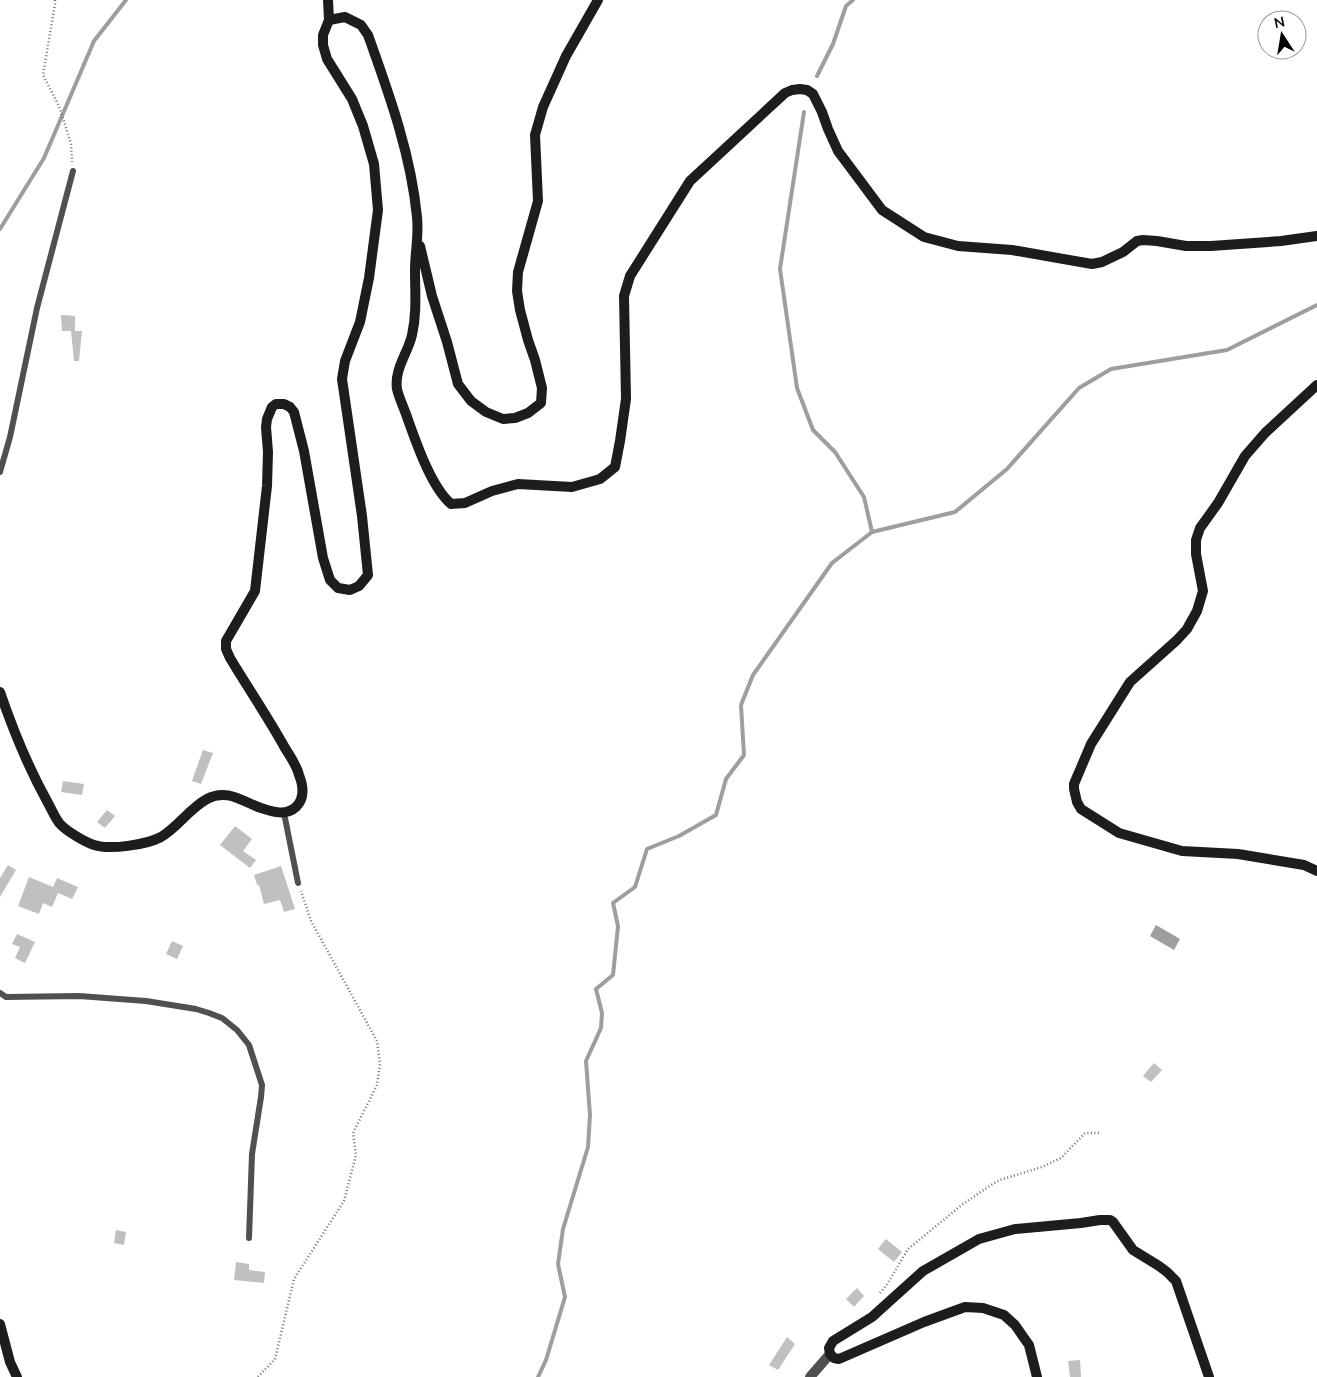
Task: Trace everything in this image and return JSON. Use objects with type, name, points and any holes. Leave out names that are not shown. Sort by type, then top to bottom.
[{"type":"street","points":[[0,692],[14,734],[60,824],[94,845],[108,847],[132,846],[160,837],[201,803],[210,797],[223,794],[240,798],[261,808],[284,813],[293,810],[300,803],[303,789],[299,773],[268,718],[230,658],[226,648],[226,641],[255,591],[268,486],[266,427],[272,407],[276,404],[284,404],[294,412],[304,451],[323,558],[330,580],[338,588],[350,590],[359,586],[368,575],[362,516],[342,379],[345,361],[360,322],[369,278],[378,210],[374,164],[364,126],[352,99],[327,59],[323,45],[323,35],[329,20],[328,0]]},
{"type":"street","points":[[329,20],[345,17],[361,25],[368,35],[402,136],[418,234],[432,296],[448,342],[458,384],[472,401],[486,412],[503,419],[515,418],[528,413],[541,402],[542,388],[520,310],[517,291],[518,272],[538,201],[535,135],[543,107],[566,56],[598,0]]},
{"type":"street","points":[[418,234],[415,269],[416,304],[412,336],[398,372],[397,389],[416,443],[444,498],[451,504],[466,503],[492,491],[518,484],[572,487],[600,479],[615,467],[626,398],[624,296],[630,276],[690,181],[785,93],[792,90],[807,90],[813,94],[838,151],[882,210],[924,237],[958,246],[1012,250],[1092,264],[1102,262],[1123,252],[1137,241],[1143,240],[1186,246],[1211,246],[1281,241],[1317,236]]},
{"type":"street","points":[[1317,385],[1265,433],[1245,456],[1218,503],[1200,528],[1196,540],[1196,554],[1202,591],[1197,611],[1187,629],[1130,682],[1090,744],[1074,789],[1081,809],[1119,833],[1182,851],[1238,854],[1304,866],[1317,871]]},
{"type":"street","points":[[1037,1377],[1029,1346],[1015,1326],[1004,1315],[983,1308],[965,1307],[916,1325],[839,1359],[834,1358],[830,1354],[829,1348],[833,1341],[872,1317],[923,1271],[979,1238],[1014,1228],[1110,1220],[1114,1222],[1133,1250],[1159,1266],[1176,1281],[1209,1377]]},
{"type":"street","points":[[0,1324],[10,1362],[17,1377]]},
{"type":"street","points":[[810,1377],[830,1354]]},
{"type":"lane","points":[[0,472],[10,438],[37,308],[73,171]]},
{"type":"lane","points":[[284,813],[298,883]]},
{"type":"lane","points":[[0,993],[6,997],[79,996],[146,1001],[209,1013],[222,1018],[237,1030],[249,1045],[262,1085],[252,1154],[249,1238]]},
{"type":"path","points":[[55,0],[44,75],[62,115],[70,144],[73,171]]},
{"type":"path","points":[[258,1377],[275,1359],[294,1279],[344,1201],[356,1155],[353,1133],[377,1085],[380,1064],[377,1041],[311,921],[298,883]]},
{"type":"path","points":[[880,1294],[898,1267],[905,1252],[963,1204],[996,1182],[1042,1167],[1061,1158],[1085,1133],[1099,1133]]},
{"type":"shaded area","points":[[1156,925],[1180,939],[1174,950],[1150,936]]},
{"type":"building","points":[[61,315],[75,316],[75,331],[82,331],[79,361],[74,361],[71,331],[62,331]]},
{"type":"building","points":[[203,750],[213,753],[201,784],[192,781]]},
{"type":"building","points":[[63,781],[84,784],[82,795],[61,792]]},
{"type":"building","points":[[107,810],[115,816],[105,828],[97,822]]},
{"type":"building","points":[[235,826],[252,839],[243,851],[256,860],[250,868],[220,845]]},
{"type":"building","points":[[8,865],[16,870],[0,897],[0,878]]},
{"type":"building","points":[[281,866],[295,909],[284,912],[280,900],[264,904],[254,875]]},
{"type":"building","points":[[29,877],[53,887],[57,878],[78,887],[72,899],[58,893],[52,907],[43,903],[39,914],[18,906]]},
{"type":"building","points":[[17,934],[35,942],[25,963],[15,958],[20,947],[12,944]]},
{"type":"building","points":[[172,941],[183,946],[177,959],[166,954]]},
{"type":"building","points":[[1154,1063],[1162,1070],[1151,1082],[1143,1076]]},
{"type":"building","points":[[116,1230],[126,1232],[124,1245],[114,1243]]},
{"type":"building","points":[[886,1239],[902,1252],[894,1262],[878,1249]]},
{"type":"building","points":[[236,1262],[249,1264],[249,1270],[265,1272],[264,1283],[234,1280]]},
{"type":"building","points":[[857,1288],[864,1296],[854,1307],[846,1299]]},
{"type":"building","points":[[787,1337],[795,1344],[778,1370],[769,1365]]},
{"type":"building","points":[[1080,1360],[1081,1377],[1070,1377],[1068,1361]]},
{"type":"waterway","points":[[0,229],[44,158],[94,41],[126,0]]},
{"type":"waterway","points":[[817,76],[833,44],[846,6],[853,0]]},
{"type":"waterway","points":[[804,112],[780,269],[797,388],[813,430],[835,452],[864,497],[872,532]]},
{"type":"waterway","points":[[538,1377],[546,1360],[565,1297],[558,1264],[563,1229],[588,1147],[590,1115],[586,1061],[601,1028],[602,1013],[596,989],[613,975],[618,926],[613,903],[635,887],[647,849],[679,836],[716,815],[726,779],[744,755],[741,705],[753,675],[832,563],[872,532],[955,512],[1007,469],[1079,388],[1111,369],[1227,350],[1317,305]]}]
